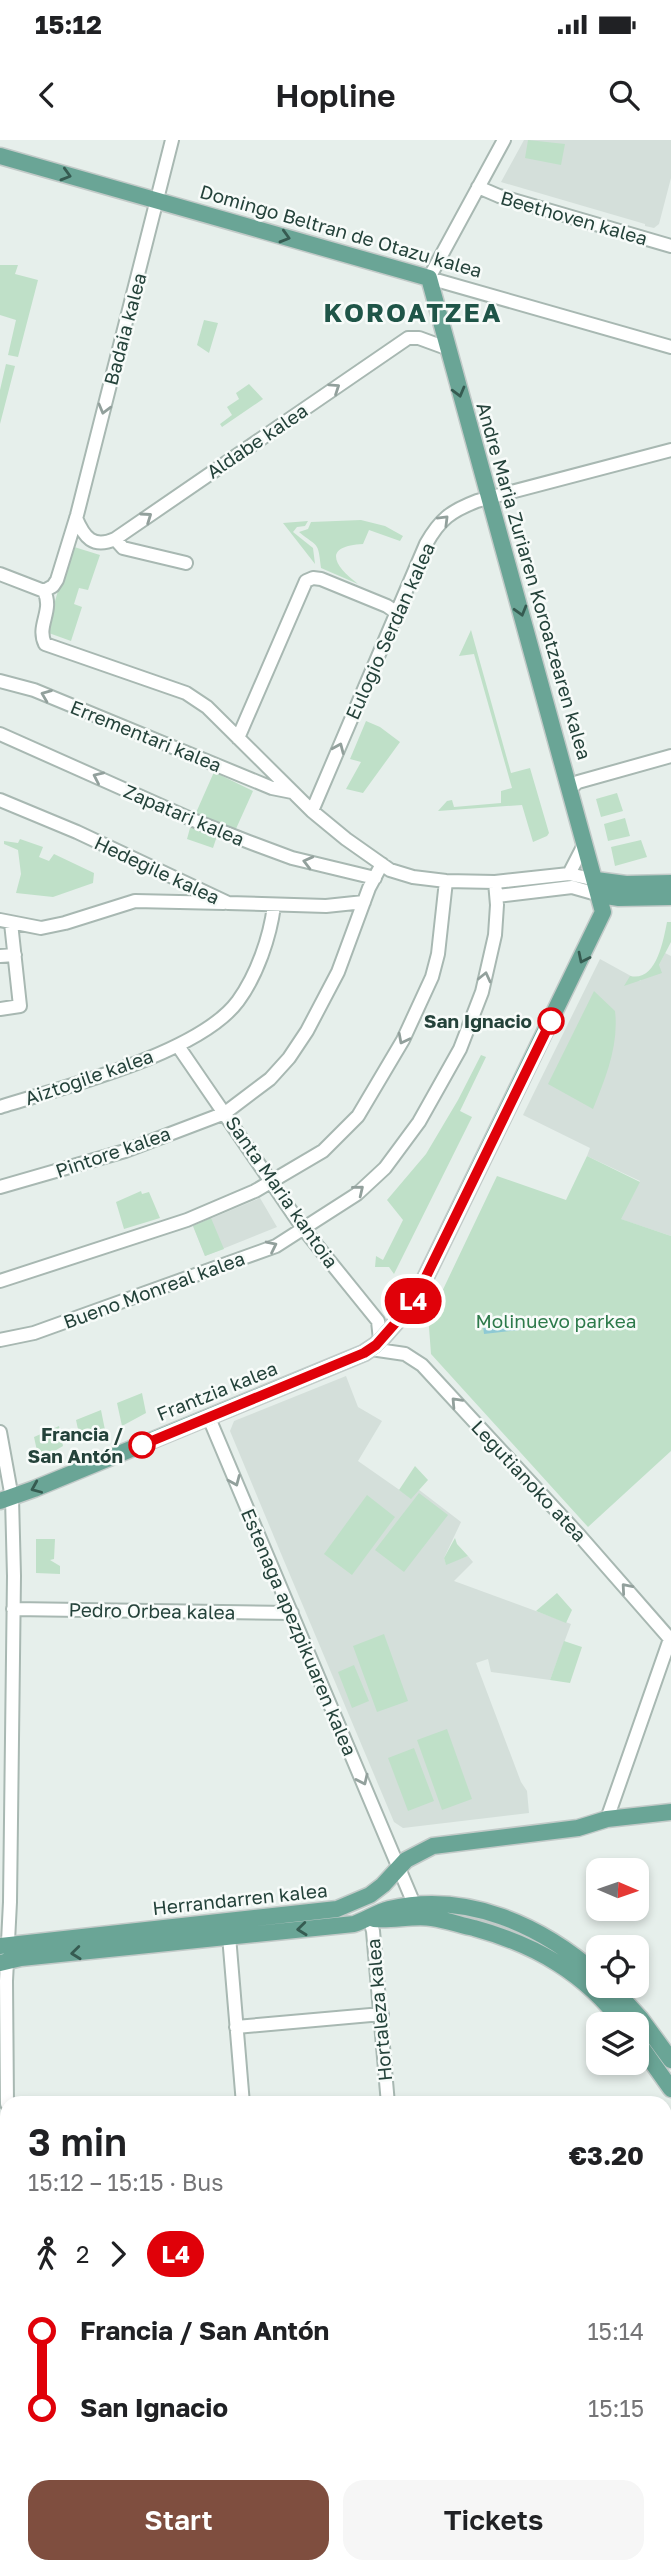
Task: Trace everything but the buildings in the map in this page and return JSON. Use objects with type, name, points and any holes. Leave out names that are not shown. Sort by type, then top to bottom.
[{"type":"main road","name":"Domingo Beltran de Otazu kalea","points":[[0,156],[429,278]]},
{"type":"main road","name":"Andre Maria Zuriaren Koroatzearen kalea","points":[[376,1344],[418,1293],[603,917],[586,842],[488,498],[429,278]]},
{"type":"main road","points":[[598,887],[671,883]]},
{"type":"main road","points":[[598,887],[619,898],[671,897]]},
{"type":"main road","name":"Frantzia kalea","points":[[6,1499],[209,1418],[376,1344]]},
{"type":"main road","name":"Herrandarren kalea","points":[[4,1954],[328,1911],[361,1901],[383,1885],[414,1854],[426,1849],[444,1844],[578,1828],[607,1819],[671,1812]]},
{"type":"main road","points":[[418,1912],[469,1907],[509,1918],[559,1945],[586,1966]]},
{"type":"main road","name":"Herrandarren kalea","points":[[4,1954],[354,1924],[387,1909],[418,1912]]},
{"type":"main road","points":[[328,1911],[369,1918]]},
{"type":"main road","points":[[418,1912],[507,1937],[544,1954],[582,1981],[612,2012]]},
{"type":"main road","points":[[623,1998],[671,2060]]},
{"type":"main road","points":[[649,2058],[671,2088]]},
{"type":"street","name":"Badaia kalea","points":[[44,591],[57,580],[76,518],[172,140]]},
{"type":"street","points":[[429,278],[504,140]]},
{"type":"street","name":"Beethoven kalea","points":[[478,187],[499,196],[671,246]]},
{"type":"street","name":"Domingo Beltran de Otazu kalea","points":[[429,278],[671,347]]},
{"type":"street","name":"Aldabe kalea","points":[[115,539],[408,338],[419,338],[449,349]]},
{"type":"street","name":"Eulogio Serdan kalea","points":[[312,811],[434,530],[451,512],[488,498],[671,450]]},
{"type":"street","points":[[76,518],[83,533],[93,542],[104,543],[115,539],[123,548],[186,563]]},
{"type":"street","points":[[0,574],[44,591],[48,602],[42,638],[49,646],[186,694],[207,707],[312,811],[382,864],[413,877],[496,889],[598,887]]},
{"type":"street","points":[[238,738],[306,581],[321,579],[387,606],[397,613]]},
{"type":"street","name":"Errementari kalea","points":[[0,681],[34,690],[272,788],[292,792]]},
{"type":"street","name":"Zapatari kalea","points":[[0,734],[192,820],[249,842],[292,858],[375,878]]},
{"type":"street","points":[[571,788],[578,782],[671,756]]},
{"type":"street","name":"Hedegile kalea","points":[[0,800],[77,832],[228,903],[326,906],[364,902]]},
{"type":"street","points":[[569,874],[586,842]]},
{"type":"street","name":"Pintore kalea","points":[[0,1187],[125,1151],[225,1113],[270,1079],[307,1031],[338,972],[364,902],[382,864]]},
{"type":"street","points":[[496,889],[569,874],[598,887]]},
{"type":"street","points":[[0,1281],[187,1220],[270,1183],[323,1151],[358,1116],[396,1051],[432,977],[438,954],[446,881]]},
{"type":"street","name":"Bueno Monreal kalea","points":[[0,1340],[34,1333],[276,1246],[357,1194],[386,1168],[419,1122],[460,1049],[482,992],[495,935],[496,889]]},
{"type":"street","points":[[0,1009],[20,1006],[15,955],[5,922],[41,928],[135,901],[228,903]]},
{"type":"street","name":"Aiztogile kalea","points":[[0,1107],[134,1063],[177,1046],[216,1022],[238,1002],[260,958],[272,922],[274,906]]},
{"type":"street","points":[[0,956],[15,955]]},
{"type":"street","name":"Santa Maria kantoia","points":[[177,1046],[302,1227],[378,1321],[376,1344]]},
{"type":"street","name":"Legutianoko atea","points":[[376,1344],[405,1354],[422,1365],[671,1639]]},
{"type":"street","name":"Estenaga apezpikuaren kalea","points":[[209,1418],[418,1912]]},
{"type":"street","points":[[0,1432],[13,1609],[4,1954],[8,2096]]},
{"type":"street","name":"Pedro Orbea kalea","points":[[13,1609],[292,1613]]},
{"type":"street","points":[[607,1819],[671,1639]]},
{"type":"street","points":[[391,1845],[426,1849]]},
{"type":"street","name":"Hortaleza kalea","points":[[369,1918],[373,1931],[382,2014],[387,2096]]},
{"type":"street","points":[[229,1936],[242,2096]]},
{"type":"street","points":[[236,2028],[382,2014]]},
{"type":"shaded area","points":[[524,140],[671,140],[671,178],[659,224],[654,228],[645,226],[501,182]]},
{"type":"shaded area","points":[[665,953],[671,956],[671,1236],[620,1219],[640,1181],[587,1156],[590,1148],[523,1115],[600,959],[640,981],[659,965]]},
{"type":"shaded area","points":[[260,1198],[277,1227],[205,1256],[193,1226]]},
{"type":"shaded area","points":[[346,1376],[358,1407],[382,1421],[358,1461],[411,1498],[418,1489],[461,1522],[444,1558],[446,1564],[468,1556],[473,1562],[454,1581],[571,1624],[550,1680],[491,1672],[488,1659],[476,1663],[521,1782],[527,1791],[529,1813],[403,1828],[394,1822],[282,1556],[230,1431],[234,1421]]},
{"type":"green space","points":[[528,140],[565,144],[561,165],[525,158]]},
{"type":"green space","points":[[0,265],[18,265],[15,274],[38,280],[18,357],[8,355],[16,320],[0,315]]},
{"type":"green space","points":[[204,320],[218,323],[209,353],[197,345]]},
{"type":"green space","points":[[6,364],[15,366],[0,424],[0,390]]},
{"type":"green space","points":[[249,384],[263,399],[222,427],[220,424],[232,415],[227,407],[239,399],[236,393]]},
{"type":"green space","points":[[361,520],[385,526],[403,536],[400,541],[369,530],[363,544],[350,546],[337,553],[338,564],[358,584],[321,568],[316,546],[299,532],[308,529],[311,522]]},
{"type":"green space","points":[[308,521],[305,526],[297,527],[293,532],[313,548],[315,564],[283,523]]},
{"type":"green space","points":[[71,546],[100,555],[88,590],[79,588],[74,604],[82,607],[71,641],[46,632]]},
{"type":"green space","points":[[471,630],[511,773],[530,768],[549,833],[533,842],[522,805],[438,811],[447,801],[452,800],[454,807],[501,803],[501,791],[512,788],[474,654],[459,656]]},
{"type":"green space","points":[[366,721],[380,727],[400,742],[363,793],[346,789],[361,762],[350,759]]},
{"type":"green space","points":[[214,772],[253,791],[235,831],[195,815]]},
{"type":"green space","points":[[617,793],[623,811],[601,817],[596,799]]},
{"type":"green space","points":[[625,818],[630,836],[608,841],[604,824]]},
{"type":"green space","points":[[196,825],[218,833],[213,848],[187,839],[190,828]]},
{"type":"green space","points":[[20,839],[43,847],[39,857],[49,861],[54,854],[94,873],[93,883],[53,897],[16,893],[21,874],[18,850],[4,844],[4,841],[18,843]]},
{"type":"green space","points":[[641,840],[647,857],[615,866],[611,847]]},
{"type":"green space","points":[[667,922],[671,922],[671,942],[659,965],[662,973],[624,986],[630,976],[639,976],[652,967],[657,959]]},
{"type":"green space","points":[[594,991],[615,1011],[616,1024],[610,1061],[593,1109],[548,1084]]},
{"type":"green space","points":[[481,1055],[486,1057],[460,1111],[472,1117],[394,1274],[389,1267],[375,1267],[376,1256],[383,1260],[403,1220],[387,1200],[426,1154]]},
{"type":"green space","name":"Molinuevo parkea","points":[[587,1156],[640,1182],[621,1219],[671,1236],[671,1451],[588,1527],[431,1354],[428,1314],[438,1300],[497,1176],[566,1200]]},
{"type":"green space","points":[[141,1191],[142,1194],[149,1192],[160,1218],[124,1229],[116,1202]]},
{"type":"green space","points":[[211,1218],[224,1249],[205,1256],[193,1226]]},
{"type":"green space","points":[[142,1393],[146,1413],[122,1426],[117,1403]]},
{"type":"green space","points":[[101,1410],[105,1430],[81,1443],[76,1420]]},
{"type":"green space","points":[[59,1426],[63,1446],[39,1460],[34,1437]]},
{"type":"green space","points":[[415,1466],[428,1480],[411,1499],[399,1490]]},
{"type":"green space","points":[[419,1493],[448,1515],[404,1572],[375,1550]]},
{"type":"green space","points":[[367,1495],[395,1517],[352,1575],[324,1554]]},
{"type":"green space","points":[[455,1538],[468,1556],[446,1565],[444,1558]]},
{"type":"green space","points":[[36,1539],[55,1539],[54,1559],[50,1560],[60,1566],[60,1574],[36,1573]]},
{"type":"green space","points":[[557,1593],[572,1610],[566,1623],[536,1611]]},
{"type":"green space","points":[[384,1634],[408,1701],[377,1712],[353,1646]]},
{"type":"green space","points":[[564,1641],[582,1647],[570,1683],[550,1680]]},
{"type":"green space","points":[[354,1665],[369,1701],[352,1708],[338,1672]]},
{"type":"green space","points":[[447,1729],[472,1799],[442,1810],[417,1740]]},
{"type":"green space","points":[[414,1748],[434,1801],[408,1811],[388,1758]]},
{"type":"water","points":[[528,1322],[529,1329],[484,1334],[483,1326]]},
{"type":"bus line","name":"L4","points":[[142,1445],[364,1353],[376,1345],[418,1293],[551,1021]]},
{"type":"place","name":"San Ignacio","points":[[551,1021]]},
{"type":"place","name":"Francia / San Antón","points":[[142,1445]]},
{"type":"district","name":"KOROATZEA","points":[[413,313]]}]
